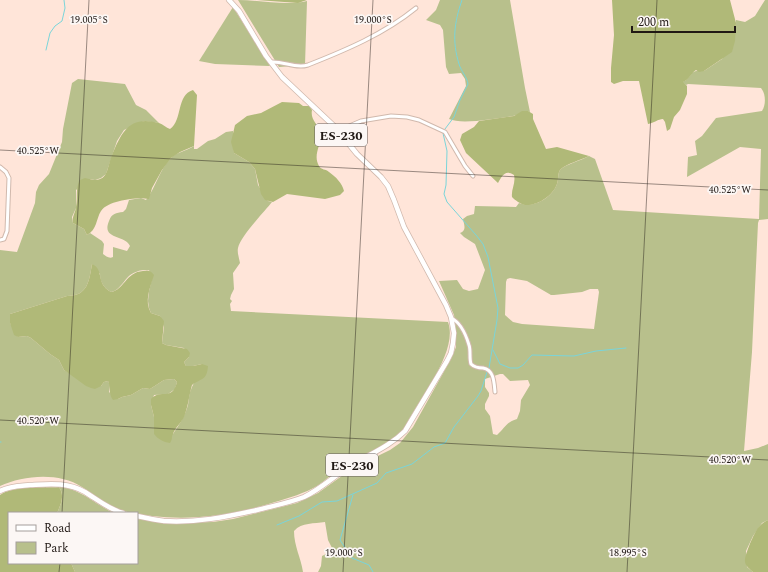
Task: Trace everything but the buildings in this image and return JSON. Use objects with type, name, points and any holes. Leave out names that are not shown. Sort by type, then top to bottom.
[{"type":"main road","name":"ES-230","points":[[138,516],[175,521],[215,519],[290,502],[308,494],[345,469],[389,444],[405,431],[447,361],[453,343],[454,332],[451,318],[434,282],[404,227],[388,186],[381,177],[357,154],[338,131],[291,87],[271,62],[239,11],[229,0]]},
{"type":"main road","points":[[0,492],[8,488],[18,486],[52,483],[74,487],[105,506],[120,512]]},
{"type":"street","points":[[271,62],[300,67],[308,65],[373,37],[396,24],[416,8]]},
{"type":"street","points":[[338,131],[361,122],[377,118],[399,116],[420,120],[446,132],[465,166],[473,176]]},
{"type":"street","points":[[0,167],[8,175],[9,183],[6,231],[4,239],[0,240]]},
{"type":"street","points":[[451,318],[460,325],[469,345],[471,364],[490,371],[494,381],[495,392]]},
{"type":"green space","points":[[238,0],[282,3],[307,1],[305,65],[279,67]]},
{"type":"green space","points":[[257,0],[307,0],[298,3]]},
{"type":"green space","points":[[440,0],[510,0],[530,112],[513,116],[480,120],[455,121],[449,119],[466,86],[465,79],[461,73],[449,74],[446,67],[443,30],[440,25],[426,20],[436,10]]},
{"type":"green space","points":[[612,0],[730,0],[736,23],[735,41],[732,52],[704,71],[699,72],[696,70],[683,82],[687,86],[687,94],[680,110],[674,117],[670,129],[667,131],[663,119],[648,124],[639,81],[623,81],[614,84],[611,82],[614,35]]},
{"type":"green space","points":[[765,0],[768,0],[768,219],[759,220],[758,223],[752,352],[744,451],[768,444],[768,520],[762,523],[753,536],[746,551],[747,567],[753,572],[318,572],[321,566],[322,556],[330,552],[332,548],[328,540],[325,522],[304,525],[294,531],[295,542],[303,572],[75,572],[71,564],[138,564],[138,519],[177,523],[213,522],[233,519],[297,503],[318,493],[353,468],[390,450],[400,443],[413,427],[451,359],[456,347],[454,315],[439,281],[457,280],[463,289],[469,291],[478,289],[485,270],[475,244],[460,233],[464,230],[463,219],[474,214],[475,206],[516,207],[519,203],[530,205],[541,201],[555,189],[561,169],[589,156],[595,159],[613,210],[759,219],[761,149],[740,147],[687,177],[688,157],[697,155],[695,141],[702,136],[716,118],[762,111],[764,106],[764,93],[761,88],[686,85],[682,82],[695,71],[704,71],[722,59],[736,31],[736,20],[745,22],[755,16]],"holes":[[[510,278],[527,281],[551,295],[598,289],[599,292],[594,329],[522,324],[513,322],[505,315],[507,279]],[[503,374],[510,381],[528,380],[530,385],[521,400],[520,411],[517,419],[513,420],[497,435],[493,434],[490,416],[485,409],[485,404],[489,396],[489,393],[485,387],[485,379]]]},
{"type":"green space","points":[[233,7],[270,66],[215,64],[199,61]]},
{"type":"green space","points":[[78,79],[125,84],[136,105],[146,110],[159,123],[144,121],[124,130],[117,141],[106,174],[95,180],[90,179],[76,190],[76,208],[72,217],[73,223],[84,229],[87,235],[90,233],[102,241],[104,244],[103,254],[106,256],[110,258],[113,257],[113,247],[127,251],[130,246],[127,242],[108,231],[107,227],[110,218],[113,215],[123,212],[126,209],[129,200],[141,198],[146,200],[163,168],[173,156],[194,146],[194,149],[197,149],[208,141],[215,139],[226,132],[233,131],[234,153],[249,162],[255,169],[258,185],[268,201],[272,202],[243,237],[238,248],[240,263],[233,273],[234,289],[230,299],[232,301],[230,304],[231,311],[448,322],[450,334],[448,347],[443,361],[436,376],[405,427],[399,434],[384,445],[340,468],[321,484],[307,491],[256,507],[218,515],[180,518],[142,515],[138,514],[138,512],[123,511],[107,504],[73,482],[52,477],[20,479],[0,486],[0,250],[17,252],[35,203],[36,192],[39,185],[49,174],[62,142],[72,83]],"holes":[[[92,264],[100,274],[101,280],[106,289],[111,292],[115,291],[132,274],[141,270],[149,270],[152,279],[149,291],[149,308],[151,313],[160,316],[164,327],[162,343],[184,348],[189,357],[184,362],[186,366],[202,364],[191,389],[185,413],[173,434],[154,434],[154,417],[151,405],[154,395],[168,394],[175,389],[177,382],[174,379],[164,380],[150,389],[143,388],[131,395],[118,399],[109,392],[110,385],[108,381],[104,382],[101,386],[69,373],[64,370],[59,360],[31,338],[27,336],[18,337],[10,323],[10,314],[79,293],[88,282]]]},
{"type":"green space","points":[[193,90],[197,95],[194,146],[171,158],[152,188],[149,199],[130,199],[108,205],[101,211],[95,227],[87,235],[84,229],[73,223],[80,180],[85,178],[93,180],[103,178],[119,139],[128,127],[134,123],[149,121],[170,129],[177,120],[184,97]]},
{"type":"green space","points":[[282,102],[299,103],[303,106],[309,106],[312,110],[312,117],[321,136],[317,153],[317,162],[322,169],[332,174],[340,183],[344,191],[340,195],[325,199],[287,194],[273,202],[265,200],[261,194],[255,169],[249,162],[234,153],[231,142],[235,125],[247,116],[261,113]]},
{"type":"green space","points":[[522,111],[528,111],[533,114],[533,119],[546,149],[557,147],[589,156],[563,167],[559,172],[557,184],[552,192],[539,202],[530,205],[521,204],[512,197],[514,175],[511,173],[504,174],[498,183],[466,153],[460,140],[462,134],[474,127],[479,121],[514,116]]},
{"type":"green space","points":[[92,264],[98,270],[103,285],[111,292],[119,288],[137,272],[146,270],[151,272],[154,275],[148,294],[148,304],[151,313],[160,316],[164,321],[162,343],[187,349],[190,353],[189,357],[184,362],[186,366],[202,364],[208,366],[205,377],[192,385],[184,417],[174,432],[170,443],[161,440],[154,434],[154,417],[151,399],[155,396],[172,392],[177,382],[174,379],[164,380],[150,389],[143,388],[131,395],[113,400],[108,381],[104,382],[101,386],[95,389],[86,386],[64,370],[59,360],[31,338],[27,336],[18,337],[14,335],[10,323],[10,314],[79,293],[88,282]]},
{"type":"green space","points":[[59,487],[74,490],[112,512],[57,512],[62,497]]},
{"type":"green space","points":[[59,487],[62,494],[61,503],[57,512],[8,512],[8,564],[71,564],[75,572],[0,572],[0,495],[21,488]]},
{"type":"green space","points":[[768,520],[768,572],[753,572],[747,567],[745,562],[746,555],[756,531],[761,524]]},
{"type":"waterway","points":[[46,50],[50,33],[55,26],[62,21],[65,8],[64,0]]},
{"type":"waterway","points":[[445,129],[454,117],[468,84],[459,64],[455,48],[457,16],[462,0]]},
{"type":"waterway","points":[[443,133],[447,151],[446,185],[444,194],[447,202],[483,244],[488,257],[498,308],[489,368]]},
{"type":"waterway","points":[[493,350],[500,364],[510,368],[518,368],[523,365],[532,355],[574,356],[596,351],[626,348]]},
{"type":"waterway","points":[[277,525],[299,516],[322,502],[337,501],[377,483],[386,473],[412,464],[434,447],[445,443],[454,427],[481,391],[487,372]]},
{"type":"waterway","points":[[353,495],[340,540],[352,558],[369,565],[373,572]]}]
